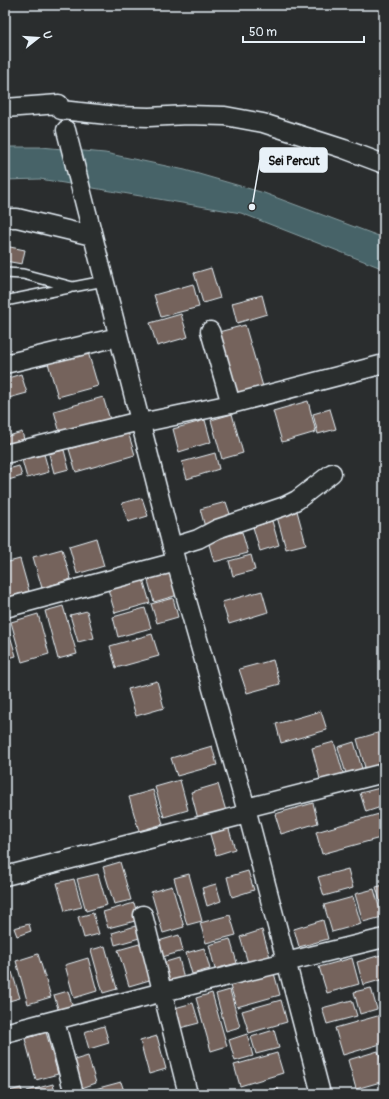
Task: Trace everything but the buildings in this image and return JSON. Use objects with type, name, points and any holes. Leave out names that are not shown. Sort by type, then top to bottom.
[{"type":"street","points":[[5,108],[60,107],[117,116],[225,116],[263,123],[344,149],[384,164]]},
{"type":"street","points":[[66,130],[174,555],[246,811],[321,1094]]},
{"type":"street","points":[[5,218],[17,218],[92,236]]},
{"type":"street","points":[[210,331],[231,404]]},
{"type":"street","points":[[5,364],[118,336]]},
{"type":"street","points":[[5,454],[141,422],[231,404],[384,364]]},
{"type":"street","points":[[5,608],[174,555],[198,539],[217,530],[285,506],[297,500],[332,473]]},
{"type":"street","points":[[5,876],[384,773]]},
{"type":"street","points":[[143,915],[188,1094]]},
{"type":"street","points":[[5,1033],[163,992],[384,938]]},
{"type":"street","points":[[55,1021],[74,1094]]},
{"type":"lane","points":[[5,272],[23,274],[73,287]]},
{"type":"lane","points":[[5,301],[104,281]]},
{"type":"water","points":[[5,147],[41,147],[105,153],[185,170],[264,193],[384,238],[384,269],[241,213],[40,179],[5,180]]},
{"type":"place","name":"Sei Percut","points":[[252,207]]}]
